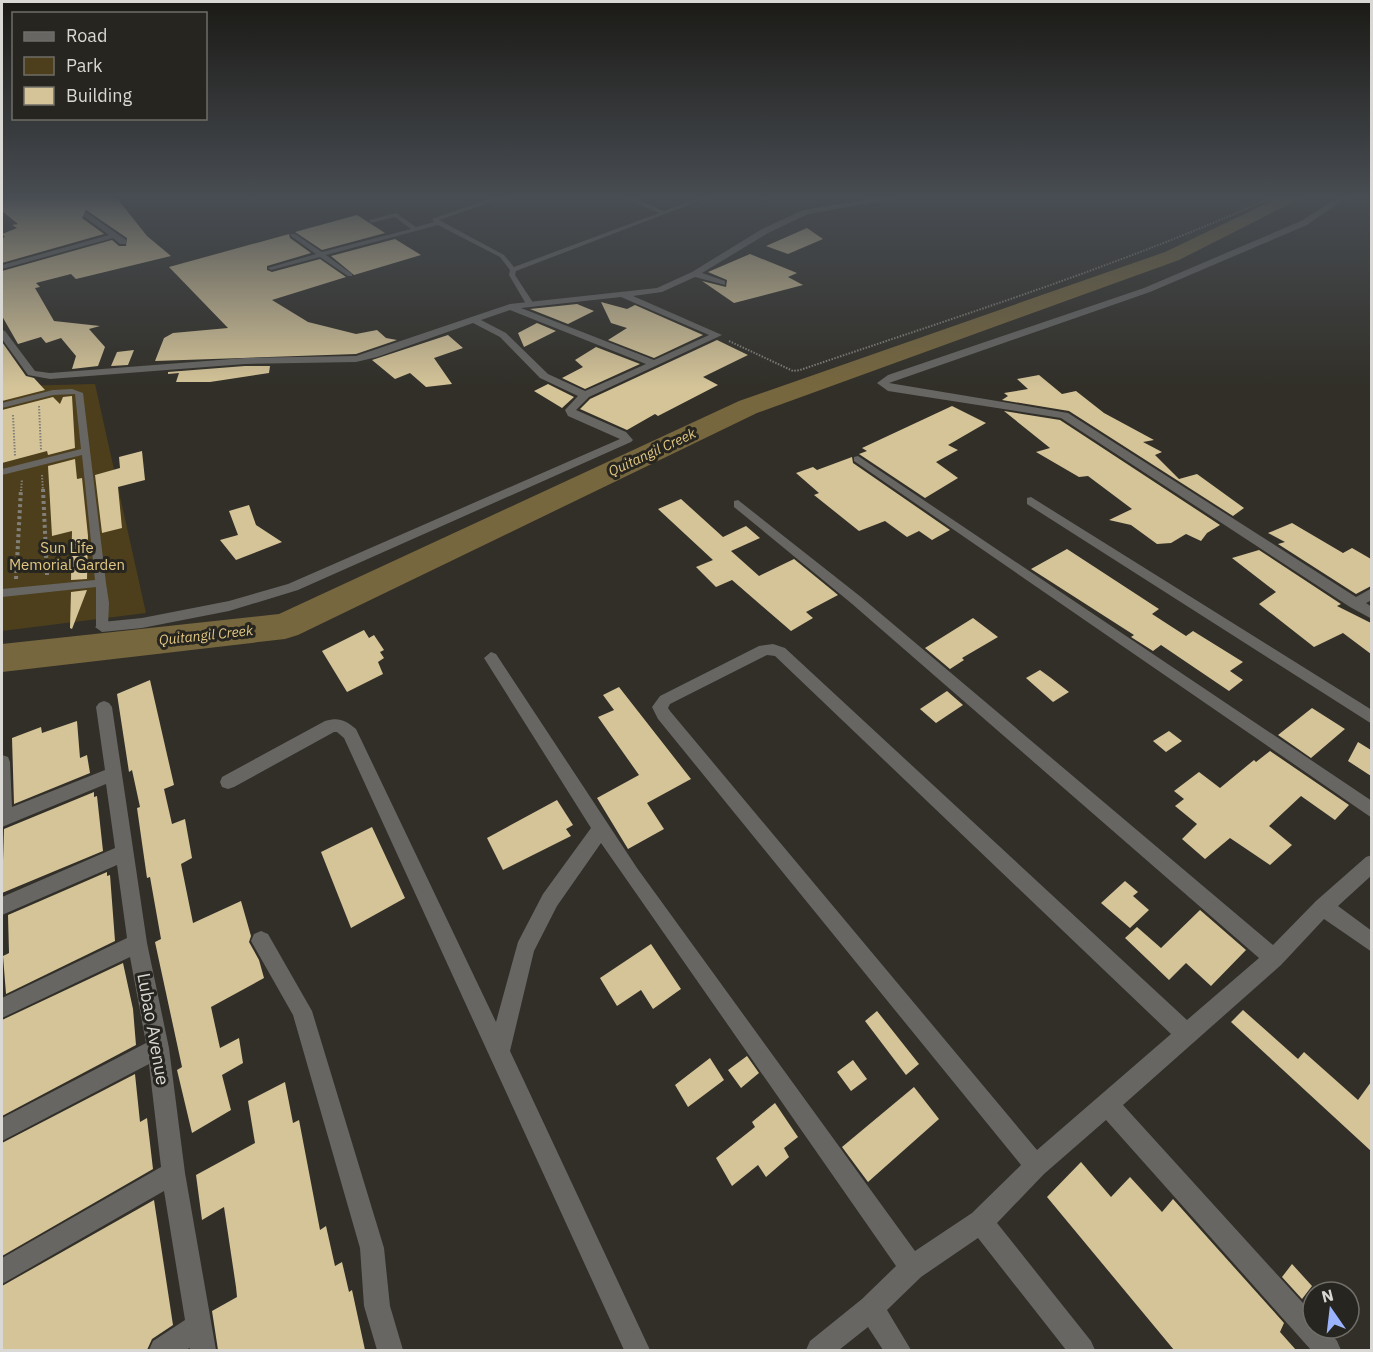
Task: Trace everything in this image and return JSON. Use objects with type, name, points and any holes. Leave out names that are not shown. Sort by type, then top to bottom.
[{"type":"street","points":[[2,267],[27,260]]},
{"type":"street","points":[[2,333],[32,373],[65,376],[245,361],[356,359],[387,351],[510,307],[659,290],[695,274],[718,260]]},
{"type":"street","points":[[1218,260],[1147,290],[1006,336],[892,377],[882,384],[888,388],[1064,415],[1371,614]]},
{"type":"street","points":[[695,274],[722,283]]},
{"type":"street","points":[[622,294],[717,335]]},
{"type":"street","points":[[510,307],[655,363]]},
{"type":"street","points":[[473,320],[503,335],[544,376],[585,395]]},
{"type":"street","points":[[102,627],[142,623],[229,606],[293,587],[627,440],[622,435],[572,414],[570,410],[585,395],[717,335]]},
{"type":"street","points":[[858,459],[1371,811]]},
{"type":"street","points":[[1031,501],[1371,718]]},
{"type":"street","points":[[738,504],[856,600],[1274,958]]},
{"type":"street","points":[[1355,604],[1371,594]]},
{"type":"street","points":[[1036,1166],[725,785],[663,715],[660,707],[665,700],[764,650],[773,648],[780,652],[1188,1035]]},
{"type":"street","points":[[491,658],[601,828],[912,1268]]},
{"type":"street","name":"Lubao Avenue","points":[[104,707],[137,943],[158,1048],[173,1173],[201,1338]]},
{"type":"street","points":[[228,782],[331,726],[340,725],[350,734],[637,1350]]},
{"type":"street","points":[[2,762],[3,818],[113,774]]},
{"type":"street","points":[[499,1052],[525,949],[550,900],[601,828]]},
{"type":"street","points":[[2,906],[126,852]]},
{"type":"street","points":[[819,1350],[871,1308],[912,1268],[981,1222],[1036,1166],[1274,958],[1323,907],[1371,863]]},
{"type":"street","points":[[1323,907],[1371,943]]},
{"type":"street","points":[[261,941],[302,1011],[372,1248],[377,1306],[390,1350]]},
{"type":"street","points":[[2,1008],[137,943]]},
{"type":"street","points":[[2,1130],[158,1048]]},
{"type":"street","points":[[1108,1105],[1328,1350]]},
{"type":"street","points":[[2,1272],[173,1173]]},
{"type":"street","points":[[981,1222],[1082,1350]]},
{"type":"street","points":[[871,1308],[898,1350]]},
{"type":"street","points":[[162,1350],[201,1338]]},
{"type":"lane","points":[[271,268],[299,260]]},
{"type":"lane","points":[[329,260],[350,275]]},
{"type":"lane","points":[[505,260],[513,270],[512,275],[530,304]]},
{"type":"lane","points":[[513,270],[539,260]]},
{"type":"lane","points":[[43,395],[65,376]]},
{"type":"lane","points":[[2,405],[69,390],[79,393],[101,583],[102,627]]},
{"type":"lane","points":[[2,472],[19,464],[41,462],[85,451]]},
{"type":"lane","points":[[2,593],[101,583]]},
{"type":"path","points":[[717,335],[793,371],[800,370],[1123,260]]},
{"type":"path","points":[[43,395],[41,462],[47,589]]},
{"type":"path","points":[[12,403],[19,464],[16,592]]},
{"type":"green space","name":"Sun Life Memorial Garden","points":[[95,384],[146,613],[2,631],[2,390],[17,386]]},
{"type":"building","points":[[41,260],[154,260],[76,279],[71,274],[36,283],[40,287],[35,288],[54,321],[100,326],[89,329],[105,347],[98,366],[72,369],[76,356],[61,338],[46,343],[41,337],[18,344],[2,316],[2,271]]},
{"type":"building","points":[[194,260],[287,260],[267,266],[267,270],[272,272],[322,260],[346,277],[272,300],[308,322],[356,334],[377,330],[386,338],[397,340],[356,354],[155,361],[164,338],[173,333],[228,328],[169,267]]},
{"type":"building","points":[[336,260],[404,260],[354,275]]},
{"type":"building","points":[[736,260],[765,260],[797,273],[788,277],[803,285],[734,303],[702,281],[726,287],[727,280],[708,272]]},
{"type":"building","points":[[601,302],[627,309],[635,305],[703,335],[654,358],[608,340],[627,328],[611,323]]},
{"type":"building","points":[[577,304],[594,311],[568,324],[530,309]]},
{"type":"building","points":[[537,323],[556,331],[524,347],[518,333]]},
{"type":"building","points":[[448,335],[463,348],[434,358],[452,384],[426,387],[410,373],[395,379],[372,360]]},
{"type":"building","points":[[717,340],[748,355],[703,377],[718,385],[658,416],[655,414],[627,430],[580,409],[590,399]]},
{"type":"building","points":[[2,342],[26,376],[34,378],[45,390],[2,401]]},
{"type":"building","points":[[596,347],[640,364],[585,389],[562,378],[583,367],[575,360]]},
{"type":"building","points":[[134,350],[128,365],[111,366],[117,352]]},
{"type":"building","points":[[270,366],[269,373],[210,382],[176,382],[179,373],[168,374],[168,372]]},
{"type":"building","points":[[1039,375],[1062,394],[1076,391],[1104,413],[1154,440],[1143,442],[1162,452],[1155,455],[1179,479],[1197,474],[1244,508],[1233,516],[1069,411],[1002,400],[1008,396],[1004,393],[1028,389],[1017,379]]},
{"type":"building","points":[[548,384],[574,397],[562,408],[534,391]]},
{"type":"building","points":[[72,396],[75,448],[48,455],[47,451],[2,463],[2,410],[53,397],[60,404],[63,397]]},
{"type":"building","points":[[952,406],[986,423],[948,445],[958,450],[936,462],[958,478],[925,498],[859,454],[867,451],[862,448]]},
{"type":"building","points":[[1004,411],[1060,420],[1220,525],[1207,533],[1201,541],[1186,534],[1171,543],[1157,544],[1131,525],[1109,520],[1132,509],[1088,476],[1079,477],[1036,452],[1050,448]]},
{"type":"building","points":[[142,451],[145,480],[118,487],[122,528],[102,533],[95,475],[120,468],[119,457]]},
{"type":"building","points":[[852,457],[853,463],[950,530],[932,540],[919,531],[907,537],[885,521],[859,531],[814,495],[819,493],[796,473],[813,467],[817,470]]},
{"type":"building","points":[[75,459],[77,479],[82,478],[88,536],[87,579],[71,580],[72,531],[52,536],[48,466]]},
{"type":"building","points":[[681,499],[723,537],[746,526],[760,538],[731,551],[759,576],[794,559],[838,595],[806,612],[813,618],[791,631],[732,580],[716,587],[696,567],[713,560],[658,509]]},
{"type":"building","points":[[249,505],[256,525],[282,542],[236,560],[220,540],[238,535],[229,511]]},
{"type":"building","points":[[1292,523],[1343,553],[1352,548],[1371,559],[1371,586],[1356,594],[1278,544],[1285,542],[1268,533]]},
{"type":"building","points":[[1067,549],[1159,609],[1152,614],[1186,636],[1193,631],[1243,662],[1230,671],[1243,680],[1229,691],[1161,645],[1153,651],[1131,637],[1134,635],[1031,569]]},
{"type":"building","points":[[1259,550],[1341,604],[1337,606],[1371,623],[1371,654],[1343,633],[1314,647],[1259,604],[1276,592],[1232,558]]},
{"type":"building","points":[[87,590],[72,629],[70,628],[71,592]]},
{"type":"building","points":[[973,618],[998,637],[962,658],[964,660],[950,669],[925,648]]},
{"type":"building","points":[[364,630],[369,638],[374,635],[384,650],[380,652],[384,658],[378,662],[383,674],[347,692],[322,651]]},
{"type":"building","points":[[1040,670],[1069,692],[1053,702],[1026,678]]},
{"type":"building","points":[[150,680],[174,785],[164,789],[172,824],[185,819],[192,858],[181,864],[193,923],[241,901],[251,936],[249,942],[259,960],[264,978],[211,1007],[220,1048],[239,1038],[243,1063],[222,1075],[231,1110],[192,1133],[177,1070],[182,1067],[155,942],[161,939],[150,877],[147,878],[137,808],[140,807],[132,770],[129,772],[117,694]]},
{"type":"building","points":[[619,687],[691,779],[647,803],[664,829],[628,849],[597,798],[639,775],[598,717],[614,710],[603,695]]},
{"type":"building","points":[[947,691],[963,705],[936,723],[920,709]]},
{"type":"building","points":[[1312,708],[1345,729],[1311,758],[1278,735]]},
{"type":"building","points":[[77,721],[80,758],[87,755],[90,773],[14,804],[12,738],[41,727],[42,733]]},
{"type":"building","points":[[1169,731],[1182,741],[1166,752],[1153,741]]},
{"type":"building","points":[[1358,742],[1371,750],[1371,776],[1348,761]]},
{"type":"building","points":[[1270,751],[1349,805],[1335,820],[1301,796],[1269,826],[1292,845],[1270,865],[1230,838],[1205,859],[1182,839],[1197,824],[1175,806],[1184,799],[1174,791],[1199,772],[1220,788],[1254,760],[1256,762]]},
{"type":"building","points":[[94,792],[94,797],[97,796],[103,851],[2,893],[4,829]]},
{"type":"building","points":[[557,800],[573,825],[566,829],[571,836],[503,870],[487,838]]},
{"type":"building","points":[[372,827],[405,898],[351,928],[321,852]]},
{"type":"building","points":[[107,872],[107,876],[110,875],[115,941],[6,994],[3,956],[9,953],[8,915]]},
{"type":"building","points":[[1125,881],[1138,892],[1133,896],[1149,910],[1130,928],[1101,903]]},
{"type":"building","points":[[1200,910],[1246,950],[1211,986],[1186,963],[1169,980],[1125,938],[1137,927],[1161,948]]},
{"type":"building","points":[[651,944],[681,989],[653,1009],[641,990],[617,1006],[600,978]]},
{"type":"building","points":[[123,963],[133,1009],[136,1045],[2,1116],[2,1020]]},
{"type":"building","points":[[1243,1010],[1298,1059],[1304,1052],[1358,1100],[1371,1082],[1371,1151],[1231,1022]]},
{"type":"building","points":[[877,1011],[919,1064],[906,1075],[865,1021]]},
{"type":"building","points":[[747,1056],[759,1073],[741,1088],[728,1070]]},
{"type":"building","points":[[710,1058],[724,1080],[688,1107],[675,1085]]},
{"type":"building","points":[[853,1060],[867,1079],[851,1091],[837,1072]]},
{"type":"building","points":[[135,1074],[140,1122],[147,1118],[153,1169],[2,1256],[2,1143]]},
{"type":"building","points":[[285,1082],[293,1123],[299,1120],[320,1230],[326,1226],[335,1266],[342,1262],[349,1292],[352,1290],[365,1350],[218,1350],[212,1311],[237,1297],[236,1287],[224,1207],[202,1220],[196,1175],[255,1143],[248,1101]]},
{"type":"building","points":[[914,1087],[939,1119],[868,1182],[842,1147]]},
{"type":"building","points":[[775,1103],[798,1137],[784,1148],[789,1157],[766,1177],[758,1165],[732,1186],[716,1158],[755,1127],[752,1122]]},
{"type":"building","points":[[1081,1162],[1111,1197],[1130,1177],[1162,1212],[1173,1199],[1284,1323],[1280,1332],[1296,1350],[1174,1350],[1047,1197]]},
{"type":"building","points":[[154,1200],[173,1325],[152,1339],[147,1350],[2,1350],[2,1286]]},
{"type":"building","points":[[1292,1264],[1307,1280],[1301,1280],[1301,1298],[1282,1277]]},
{"type":"waterway","name":"Quitangil Creek","points":[[2,658],[285,626],[748,407],[1161,260]]}]
